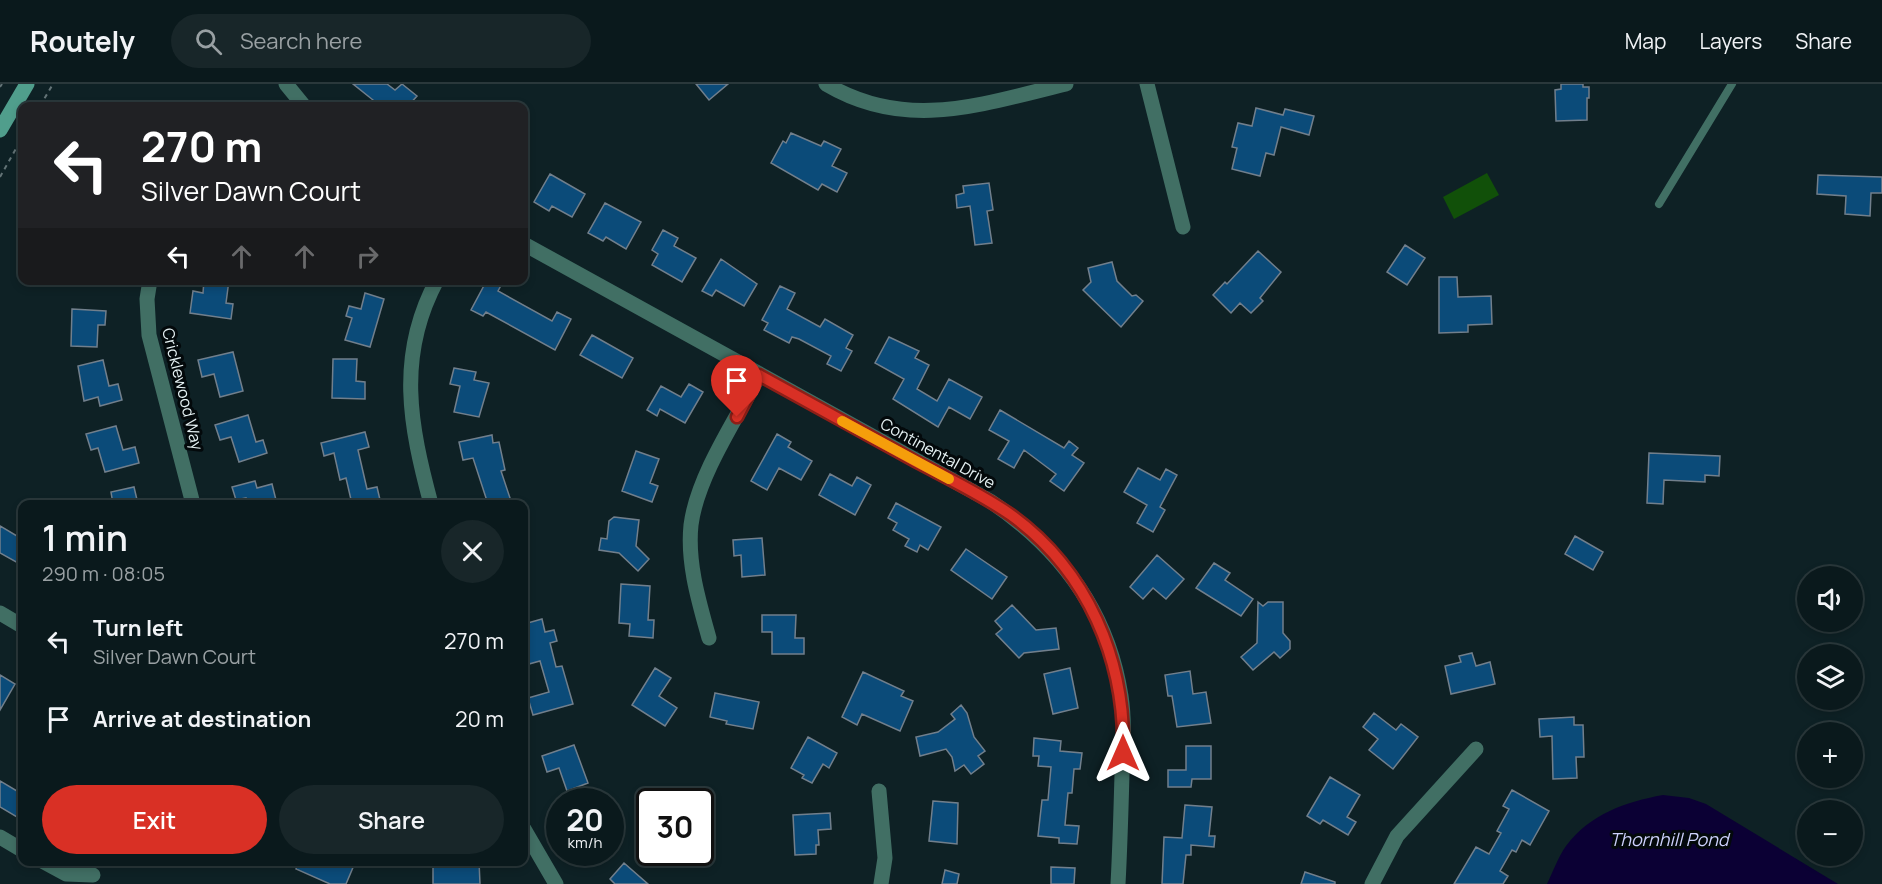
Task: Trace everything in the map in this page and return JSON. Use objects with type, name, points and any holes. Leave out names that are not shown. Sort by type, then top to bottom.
[{"type":"main road","points":[[0,130],[27,84]]},
{"type":"street","points":[[286,84],[295,102]]},
{"type":"street","points":[[826,84],[841,93],[889,108],[934,112],[959,109],[1066,84]]},
{"type":"street","points":[[1147,84],[1183,227]]},
{"type":"street","name":"Continental Drive","points":[[528,246],[990,501],[1043,541],[1068,570],[1101,627],[1113,661],[1121,696],[1124,731],[1118,884]]},
{"type":"street","name":"Cricklewood Way","points":[[149,285],[147,299],[149,335],[192,500]]},
{"type":"street","points":[[430,500],[412,418],[410,359],[422,312],[434,285]]},
{"type":"street","points":[[709,638],[696,591],[691,525],[699,490],[759,375]]},
{"type":"street","points":[[0,613],[18,624]]},
{"type":"street","points":[[1372,884],[1397,836],[1476,749]]},
{"type":"street","points":[[879,791],[885,858],[881,884]]},
{"type":"street","points":[[528,836],[556,884]]},
{"type":"street","points":[[0,837],[18,848]]},
{"type":"street","points":[[51,866],[66,874],[93,875]]},
{"type":"lane","points":[[1659,204],[1732,84]]},
{"type":"path","points":[[42,102],[53,84]]},
{"type":"path","points":[[0,177],[18,145]]},
{"type":"green space","points":[[1487,173],[1499,195],[1454,219],[1443,197]]},
{"type":"water","name":"Thornhill Pond","points":[[1663,795],[1689,798],[1706,804],[1797,859],[1797,866],[1808,866],[1838,884],[1547,884],[1563,850],[1576,835],[1609,811],[1635,801]]},
{"type":"building","points":[[353,84],[387,84],[395,90],[402,84],[417,96],[412,102],[371,102],[373,100]]},
{"type":"building","points":[[696,84],[728,84],[709,100]]},
{"type":"building","points":[[1561,84],[1583,84],[1583,87],[1589,87],[1587,120],[1556,121],[1555,90],[1561,89]]},
{"type":"building","points":[[1256,108],[1283,115],[1285,109],[1314,116],[1309,135],[1281,127],[1274,155],[1266,153],[1260,176],[1232,169],[1237,148],[1232,147],[1238,123],[1252,126]]},
{"type":"building","points":[[791,133],[821,146],[824,141],[841,149],[832,166],[847,173],[837,192],[822,184],[818,190],[771,163],[783,141],[786,143]]},
{"type":"building","points":[[550,174],[585,194],[572,217],[552,206],[549,211],[534,202]]},
{"type":"building","points":[[1818,175],[1882,177],[1882,193],[1871,193],[1870,216],[1845,214],[1846,196],[1817,194]]},
{"type":"building","points":[[989,183],[993,210],[987,211],[992,243],[975,245],[970,206],[957,208],[956,195],[964,193],[963,186]]},
{"type":"building","points":[[605,203],[641,222],[626,249],[606,237],[603,241],[588,233]]},
{"type":"building","points":[[663,230],[678,238],[674,246],[696,258],[682,282],[652,265],[658,254],[652,250]]},
{"type":"building","points":[[1405,245],[1425,258],[1407,285],[1387,272]]},
{"type":"building","points":[[1258,251],[1281,272],[1260,298],[1263,301],[1251,313],[1240,303],[1231,313],[1213,295],[1225,282],[1227,284]]},
{"type":"building","points":[[721,259],[757,284],[744,306],[716,290],[712,296],[702,291]]},
{"type":"building","points":[[1112,262],[1117,281],[1132,296],[1136,295],[1143,301],[1121,327],[1083,290],[1091,282],[1088,268]]},
{"type":"building","points":[[1439,277],[1457,277],[1458,297],[1491,296],[1492,324],[1468,325],[1468,332],[1439,333]]},
{"type":"building","points":[[204,285],[228,285],[226,303],[233,304],[231,319],[190,313],[193,291],[203,293]]},
{"type":"building","points":[[484,285],[501,285],[498,291],[552,321],[557,312],[571,319],[555,350],[486,312],[483,316],[471,310]]},
{"type":"building","points":[[780,286],[795,293],[787,309],[820,327],[825,319],[853,335],[846,348],[852,351],[841,371],[827,364],[831,356],[799,339],[792,337],[789,343],[764,330],[768,323],[762,320]]},
{"type":"building","points":[[365,293],[384,299],[370,347],[345,340],[352,318],[346,316],[349,306],[361,309]]},
{"type":"building","points":[[72,309],[106,311],[105,325],[98,325],[97,347],[71,346]]},
{"type":"building","points":[[592,335],[633,358],[622,378],[580,355]]},
{"type":"building","points":[[889,337],[919,351],[915,358],[929,365],[917,389],[937,401],[949,379],[982,397],[970,419],[949,407],[938,427],[893,399],[904,379],[875,363]]},
{"type":"building","points":[[233,352],[243,391],[220,397],[214,374],[202,377],[198,360]]},
{"type":"building","points":[[333,359],[357,359],[356,381],[365,382],[365,399],[332,398]]},
{"type":"building","points":[[103,360],[109,386],[118,384],[122,400],[100,406],[98,397],[84,401],[78,366]]},
{"type":"building","points":[[454,368],[476,372],[474,380],[489,383],[479,417],[454,412],[460,386],[450,384]]},
{"type":"building","points":[[689,384],[703,392],[685,423],[660,409],[657,416],[647,410],[661,386],[681,397]]},
{"type":"building","points":[[1000,410],[1064,448],[1069,441],[1078,448],[1072,455],[1084,463],[1064,491],[1050,481],[1056,474],[1024,450],[1014,468],[998,459],[1009,441],[989,430]]},
{"type":"building","points":[[248,415],[256,442],[263,440],[267,453],[239,462],[231,437],[220,440],[215,425]]},
{"type":"building","points":[[116,426],[123,450],[135,447],[139,463],[105,472],[98,448],[91,450],[86,434]]},
{"type":"building","points":[[365,432],[369,447],[358,450],[367,489],[377,487],[380,500],[351,500],[346,478],[340,480],[334,453],[324,456],[321,443]]},
{"type":"building","points":[[777,434],[791,442],[788,447],[812,461],[801,480],[779,468],[767,490],[751,481]]},
{"type":"building","points":[[492,435],[493,443],[499,442],[505,470],[501,471],[511,500],[487,500],[473,458],[463,460],[459,442]]},
{"type":"building","points":[[636,451],[659,459],[650,483],[658,486],[652,502],[622,491]]},
{"type":"building","points":[[1649,453],[1720,456],[1719,476],[1705,475],[1705,482],[1664,480],[1663,504],[1647,503]]},
{"type":"building","points":[[1138,468],[1160,480],[1166,469],[1177,475],[1160,507],[1165,510],[1153,532],[1137,523],[1147,505],[1124,492]]},
{"type":"building","points":[[830,474],[852,486],[857,477],[871,485],[855,515],[819,495]]},
{"type":"building","points":[[255,481],[257,488],[272,484],[276,500],[246,500],[246,498],[236,500],[232,487]]},
{"type":"building","points":[[134,487],[137,500],[112,500],[111,492]]},
{"type":"building","points":[[896,503],[941,527],[928,550],[920,545],[917,552],[905,546],[909,539],[893,530],[897,523],[888,518]]},
{"type":"building","points":[[614,517],[639,520],[636,546],[649,559],[638,571],[619,553],[599,550],[601,538],[607,539],[609,521]]},
{"type":"building","points":[[0,526],[18,537],[18,563],[0,553]]},
{"type":"building","points":[[1575,536],[1603,552],[1593,570],[1565,554]]},
{"type":"building","points":[[762,538],[765,575],[742,577],[741,555],[734,556],[733,540]]},
{"type":"building","points":[[966,549],[1007,577],[992,599],[951,570]]},
{"type":"building","points":[[1157,555],[1184,579],[1166,599],[1153,588],[1143,599],[1130,587]]},
{"type":"building","points":[[1214,563],[1230,573],[1225,580],[1253,599],[1241,616],[1196,588]]},
{"type":"building","points":[[621,584],[650,586],[648,620],[654,620],[653,638],[629,636],[630,624],[619,623]]},
{"type":"building","points":[[1258,602],[1263,606],[1268,602],[1283,602],[1283,633],[1290,641],[1290,649],[1280,658],[1274,652],[1253,670],[1241,657],[1257,643]]},
{"type":"building","points":[[1012,605],[1036,630],[1056,628],[1059,649],[1024,653],[1019,658],[996,634],[1002,629],[995,621]]},
{"type":"building","points":[[762,615],[796,615],[795,638],[804,638],[804,654],[772,654],[772,632],[762,632]]},
{"type":"building","points":[[542,619],[545,632],[554,630],[557,641],[550,643],[556,667],[562,666],[573,704],[533,715],[528,698],[549,692],[540,661],[529,664],[528,623]]},
{"type":"building","points":[[1472,653],[1476,666],[1490,662],[1495,684],[1451,694],[1445,666],[1461,662],[1459,656]]},
{"type":"building","points":[[655,668],[671,678],[659,696],[677,708],[665,726],[632,705]]},
{"type":"building","points":[[1070,668],[1078,708],[1053,714],[1044,674]]},
{"type":"building","points":[[1190,671],[1193,694],[1206,692],[1211,723],[1177,727],[1172,696],[1168,696],[1165,675]]},
{"type":"building","points":[[863,672],[904,691],[901,696],[913,701],[900,731],[862,714],[857,725],[842,717]]},
{"type":"building","points":[[0,675],[15,684],[0,710]]},
{"type":"building","points":[[715,693],[759,702],[753,729],[726,724],[727,721],[710,717]]},
{"type":"building","points":[[961,705],[967,713],[974,737],[985,751],[978,756],[984,764],[971,774],[964,765],[955,771],[952,757],[946,749],[920,756],[916,737],[938,732],[955,719],[951,714]]},
{"type":"building","points":[[1374,713],[1396,730],[1401,724],[1418,737],[1393,769],[1369,750],[1378,739],[1363,727]]},
{"type":"building","points":[[1574,717],[1574,725],[1583,725],[1584,757],[1576,757],[1577,778],[1553,779],[1552,736],[1540,737],[1539,719]]},
{"type":"building","points":[[808,737],[837,753],[829,768],[823,764],[812,783],[802,778],[804,775],[791,768]]},
{"type":"building","points":[[1034,738],[1061,741],[1060,751],[1082,753],[1080,769],[1074,769],[1072,793],[1068,793],[1065,825],[1079,826],[1077,844],[1059,843],[1059,838],[1038,836],[1042,800],[1048,800],[1051,767],[1038,766],[1039,756],[1033,756]]},
{"type":"building","points":[[574,745],[588,783],[575,788],[566,788],[559,768],[547,772],[542,756]]},
{"type":"building","points":[[1186,746],[1211,746],[1211,779],[1192,779],[1191,787],[1168,787],[1168,770],[1186,770]]},
{"type":"building","points":[[1330,777],[1360,795],[1347,817],[1356,822],[1348,835],[1323,820],[1320,824],[1307,816]]},
{"type":"building","points":[[0,781],[18,792],[18,818],[0,807]]},
{"type":"building","points":[[1512,790],[1549,811],[1530,845],[1522,840],[1516,852],[1512,850],[1500,871],[1508,876],[1503,884],[1454,884],[1476,847],[1489,854],[1501,833],[1497,831],[1509,809],[1503,806]]},
{"type":"building","points":[[933,801],[958,803],[957,844],[929,841]]},
{"type":"building","points":[[1185,805],[1212,807],[1209,836],[1215,836],[1214,847],[1191,845],[1191,855],[1186,855],[1183,884],[1162,884],[1164,837],[1182,838]]},
{"type":"building","points":[[830,813],[831,829],[818,830],[819,845],[816,845],[816,854],[795,855],[793,815]]},
{"type":"building","points":[[624,863],[648,884],[615,884],[610,879],[624,866]]},
{"type":"building","points":[[298,866],[354,866],[346,884],[330,884],[296,869]]},
{"type":"building","points":[[433,866],[479,866],[480,884],[433,884]]},
{"type":"building","points":[[1051,867],[1075,868],[1074,884],[1051,884]]},
{"type":"building","points":[[945,870],[959,874],[957,884],[942,884]]},
{"type":"building","points":[[1305,872],[1335,882],[1335,884],[1301,884]]},
{"type":"slow traffic","points":[[842,421],[949,479]]},
{"type":"route","points":[[737,417],[759,375],[990,501],[1043,541],[1068,570],[1087,599],[1101,627],[1113,661],[1121,696],[1123,753]]}]
